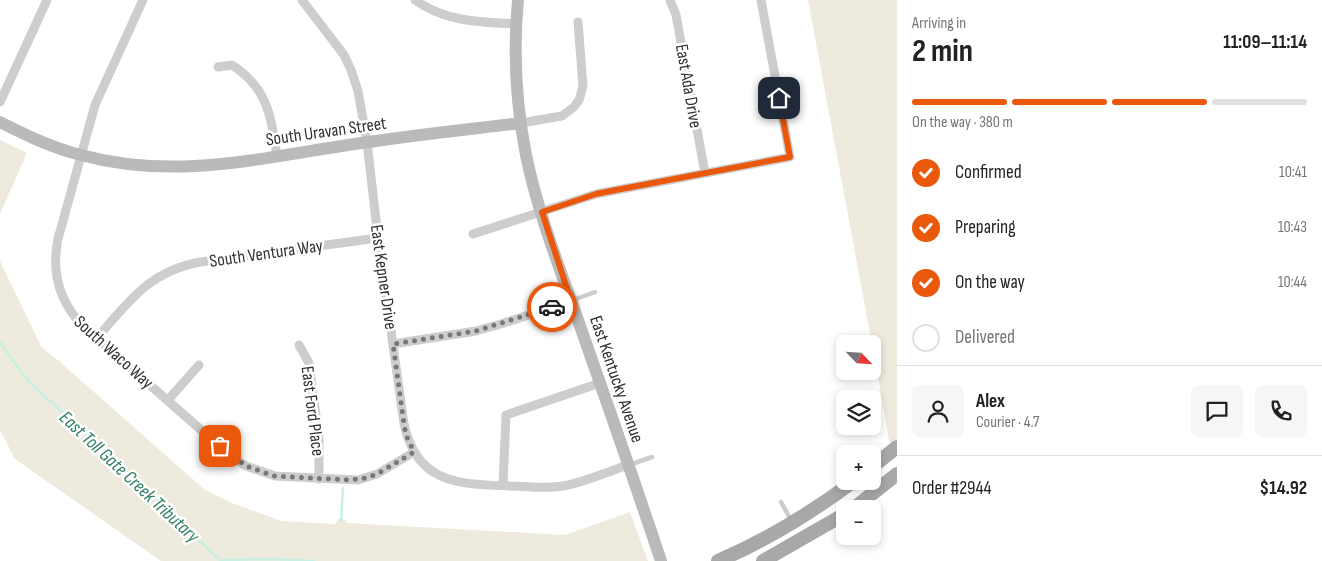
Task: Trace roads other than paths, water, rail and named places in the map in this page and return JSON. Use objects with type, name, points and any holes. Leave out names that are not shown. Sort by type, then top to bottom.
[{"type":"main road","points":[[881,460],[897,447]]},
{"type":"main road","points":[[864,500],[897,474]]},
{"type":"main road","points":[[718,561],[753,545],[793,523],[841,490]]},
{"type":"main road","points":[[763,561],[836,519]]},
{"type":"street","points":[[0,102],[48,0]]},
{"type":"street","name":"South Waco Way","points":[[143,0],[100,92],[58,239],[55,272],[60,294],[67,306],[74,317],[97,338],[233,458],[246,466],[274,476],[350,480],[366,478],[377,474],[414,452]]},
{"type":"street","name":"East Kepner Drive","points":[[302,0],[344,55],[358,91],[367,142],[378,238],[404,424],[406,435],[414,452],[430,470],[449,480],[471,484],[564,486],[628,465]]},
{"type":"street","points":[[415,0],[436,12],[457,19],[516,24]]},
{"type":"street","name":"East Kentucky Avenue","points":[[518,0],[516,77],[521,123],[530,172],[571,301],[661,561]]},
{"type":"street","name":"East Ada Drive","points":[[670,0],[676,15],[705,173]]},
{"type":"street","points":[[473,234],[596,194],[790,157],[761,0]]},
{"type":"street","name":"South Uravan Street","points":[[0,122],[46,144],[81,155],[130,165],[166,168],[202,167],[367,142],[521,123],[562,116],[574,107],[579,100],[583,86],[578,22]]},
{"type":"street","points":[[218,67],[232,65],[251,79],[258,88],[268,108],[277,156]]},
{"type":"street","name":"South Ventura Way","points":[[97,338],[155,273],[200,262],[378,238]]},
{"type":"street","points":[[393,344],[476,331],[571,301]]},
{"type":"street","name":"East Ford Place","points":[[299,345],[309,362],[319,438],[320,479]]},
{"type":"street","name":"South Waco Way","points":[[168,400],[199,364]]},
{"type":"street","points":[[503,485],[506,415],[600,383]]},
{"type":"lane","points":[[571,301],[595,292]]},
{"type":"lane","points":[[628,465],[652,457]]},
{"type":"lane","points":[[781,502],[793,523]]},
{"type":"waterway","name":"East Toll Gate Creek Tributary","points":[[0,342],[33,386],[220,560],[274,559],[314,561]]},
{"type":"waterway","points":[[341,521],[343,488]]}]
